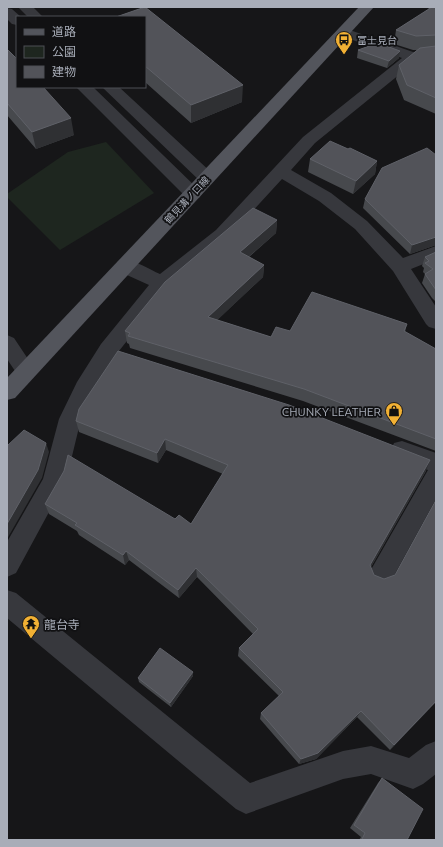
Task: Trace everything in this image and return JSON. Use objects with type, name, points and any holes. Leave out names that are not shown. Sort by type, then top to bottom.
[{"type":"main road","name":"鶴見溝ノ口線","points":[[7,392],[367,7]]},
{"type":"street","points":[[25,7],[35,16]]},
{"type":"street","points":[[7,12],[16,20]]},
{"type":"street","points":[[344,32],[412,57],[436,55]]},
{"type":"street","points":[[7,565],[54,481],[70,420],[85,388],[108,350],[144,303],[162,284],[222,234],[309,140],[412,57]]},
{"type":"street","points":[[85,88],[193,194]]},
{"type":"street","points":[[111,88],[207,178]]},
{"type":"street","points":[[281,171],[325,197],[361,225],[400,266],[436,322]]},
{"type":"street","points":[[400,266],[436,252]]},
{"type":"street","points":[[125,266],[162,284]]},
{"type":"street","points":[[7,343],[26,371]]},
{"type":"street","points":[[108,350],[131,357]]},
{"type":"street","points":[[386,444],[436,463]]},
{"type":"street","points":[[380,575],[436,477]]},
{"type":"street","points":[[7,602],[246,799],[343,765],[371,760],[413,774],[436,755]]},
{"type":"green space","points":[[106,142],[154,193],[60,250],[7,197],[7,194],[68,152]]},
{"type":"building","points":[[145,7],[243,85],[191,105],[146,67],[146,16],[119,16]]},
{"type":"building","points":[[432,7],[436,7],[436,35],[416,36],[396,30]]},
{"type":"building","points":[[378,43],[400,51],[389,61],[358,50]]},
{"type":"building","points":[[436,46],[436,98],[407,85],[399,65],[420,48]]},
{"type":"building","points":[[7,49],[16,58],[16,88],[44,88],[71,118],[32,132],[7,103]]},
{"type":"building","points":[[330,141],[348,149],[350,148],[377,161],[356,181],[310,159]]},
{"type":"building","points":[[427,148],[436,155],[436,237],[412,245],[365,199],[382,168]]},
{"type":"building","points":[[253,208],[277,220],[240,252],[264,265],[208,317],[271,337],[276,327],[290,331],[312,292],[407,324],[404,331],[436,349],[436,439],[304,389],[128,336],[130,333],[125,331],[165,282]]},
{"type":"building","points":[[436,252],[436,290],[425,274],[433,269],[425,263],[429,261],[425,257]]},
{"type":"building","points":[[118,351],[289,405],[430,460],[370,565],[374,575],[384,579],[395,575],[436,500],[436,701],[394,745],[361,711],[318,753],[301,759],[261,713],[283,692],[239,648],[258,629],[196,568],[178,590],[126,551],[123,555],[75,525],[77,523],[45,504],[64,471],[68,455],[175,519],[179,515],[191,524],[228,465],[165,439],[157,453],[76,421],[79,409]]},
{"type":"building","points":[[24,430],[46,443],[38,470],[7,524],[7,446]]},
{"type":"building","points":[[160,648],[193,672],[170,703],[138,678]]},
{"type":"building","points":[[382,778],[423,809],[407,840],[364,840],[362,839],[365,833],[354,825]]},
{"type":"place","name":"富士見台","points":[[344,55]]},
{"type":"place","name":"CHUNKY LEATHER","points":[[394,426]]},
{"type":"place","name":"龍台寺","points":[[31,639]]}]
